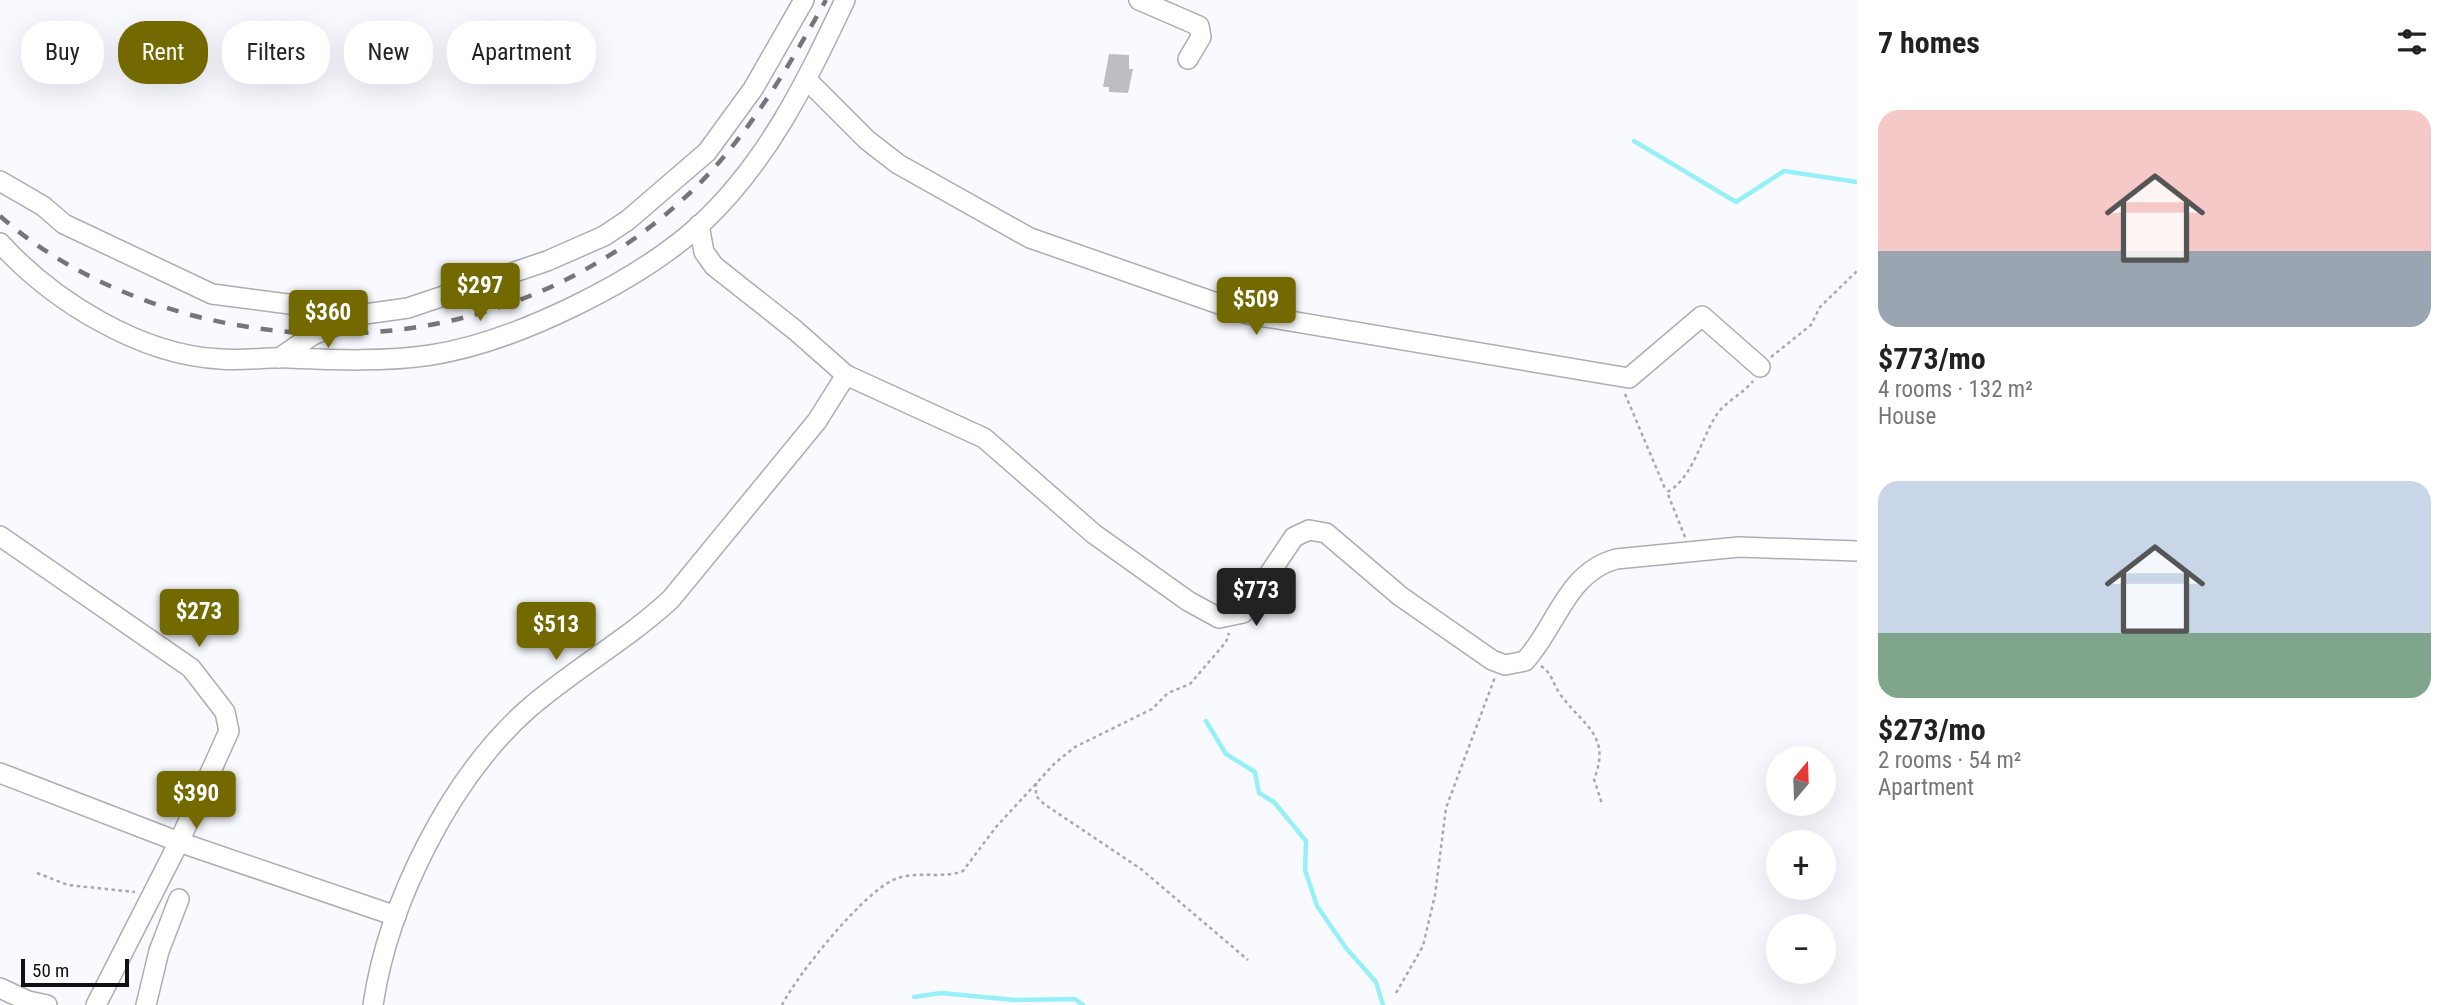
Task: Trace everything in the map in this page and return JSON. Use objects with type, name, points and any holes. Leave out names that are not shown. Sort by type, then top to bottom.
[{"type":"street","points":[[279,358],[334,324],[365,314],[408,309],[516,273],[604,236],[628,220],[708,152],[753,89],[804,0]]},
{"type":"street","points":[[0,243],[39,280],[96,318],[147,342],[220,359],[378,360],[432,355],[509,335],[603,291],[699,225],[761,156],[779,131],[845,0]]},
{"type":"street","points":[[1139,0],[1199,26],[1200,37],[1188,59]]},
{"type":"street","points":[[807,80],[858,131],[898,164],[1030,238],[1248,314],[1629,378],[1702,316],[1760,367]]},
{"type":"street","points":[[0,181],[43,206],[64,224],[212,294],[365,314]]},
{"type":"street","points":[[699,225],[699,240],[704,253],[715,266],[796,330],[846,375],[984,438],[1094,534],[1208,614],[1229,618],[1243,613],[1294,537],[1309,530],[1326,533],[1341,543],[1400,596],[1492,660],[1505,665],[1525,661],[1553,624],[1572,588],[1587,572],[1616,559],[1691,554],[1738,547],[1857,551]]},
{"type":"street","points":[[373,1005],[383,951],[396,916],[454,799],[497,741],[527,710],[646,622],[671,599],[817,421],[846,375]]},
{"type":"street","points":[[0,536],[191,668],[225,712],[229,731],[179,842],[96,1005]]},
{"type":"street","points":[[0,773],[179,842],[396,916]]},
{"type":"street","points":[[146,1005],[159,951],[178,899]]},
{"type":"street","points":[[0,988],[34,1004]]},
{"type":"path","points":[[1667,492],[1676,487],[1683,477],[1714,418],[1733,397],[1746,391],[1760,367],[1811,325],[1820,307],[1857,271]]},
{"type":"path","points":[[1622,377],[1626,399],[1691,554]]},
{"type":"path","points":[[782,1005],[812,961],[880,886],[897,878],[917,874],[938,876],[963,872],[1037,779],[1075,747],[1152,709],[1168,693],[1190,684],[1226,642],[1230,629],[1229,618]]},
{"type":"path","points":[[1396,993],[1423,947],[1435,895],[1446,808],[1495,676],[1492,660]]},
{"type":"path","points":[[1525,661],[1548,671],[1560,694],[1592,733],[1602,760],[1594,779],[1602,803]]},
{"type":"path","points":[[1037,779],[1036,796],[1044,804],[1141,869],[1248,960]]},
{"type":"path","points":[[37,873],[68,885],[141,892]]},
{"type":"building","points":[[1109,54],[1129,55],[1129,69],[1133,69],[1128,93],[1109,92],[1109,87],[1103,87]]},
{"type":"waterway","points":[[1634,141],[1736,202],[1784,171],[1857,182]]},
{"type":"waterway","points":[[1206,721],[1226,754],[1255,772],[1259,793],[1274,802],[1306,841],[1305,870],[1317,906],[1346,948],[1376,982],[1383,1005]]},
{"type":"waterway","points":[[914,997],[941,993],[1015,1000],[1075,999],[1083,1005]]},
{"type":"railway","points":[[0,216],[43,249],[90,276],[114,288],[191,315],[260,329],[329,334],[397,330],[463,318],[528,297],[589,267],[647,229],[700,183],[753,119],[826,0]]}]
